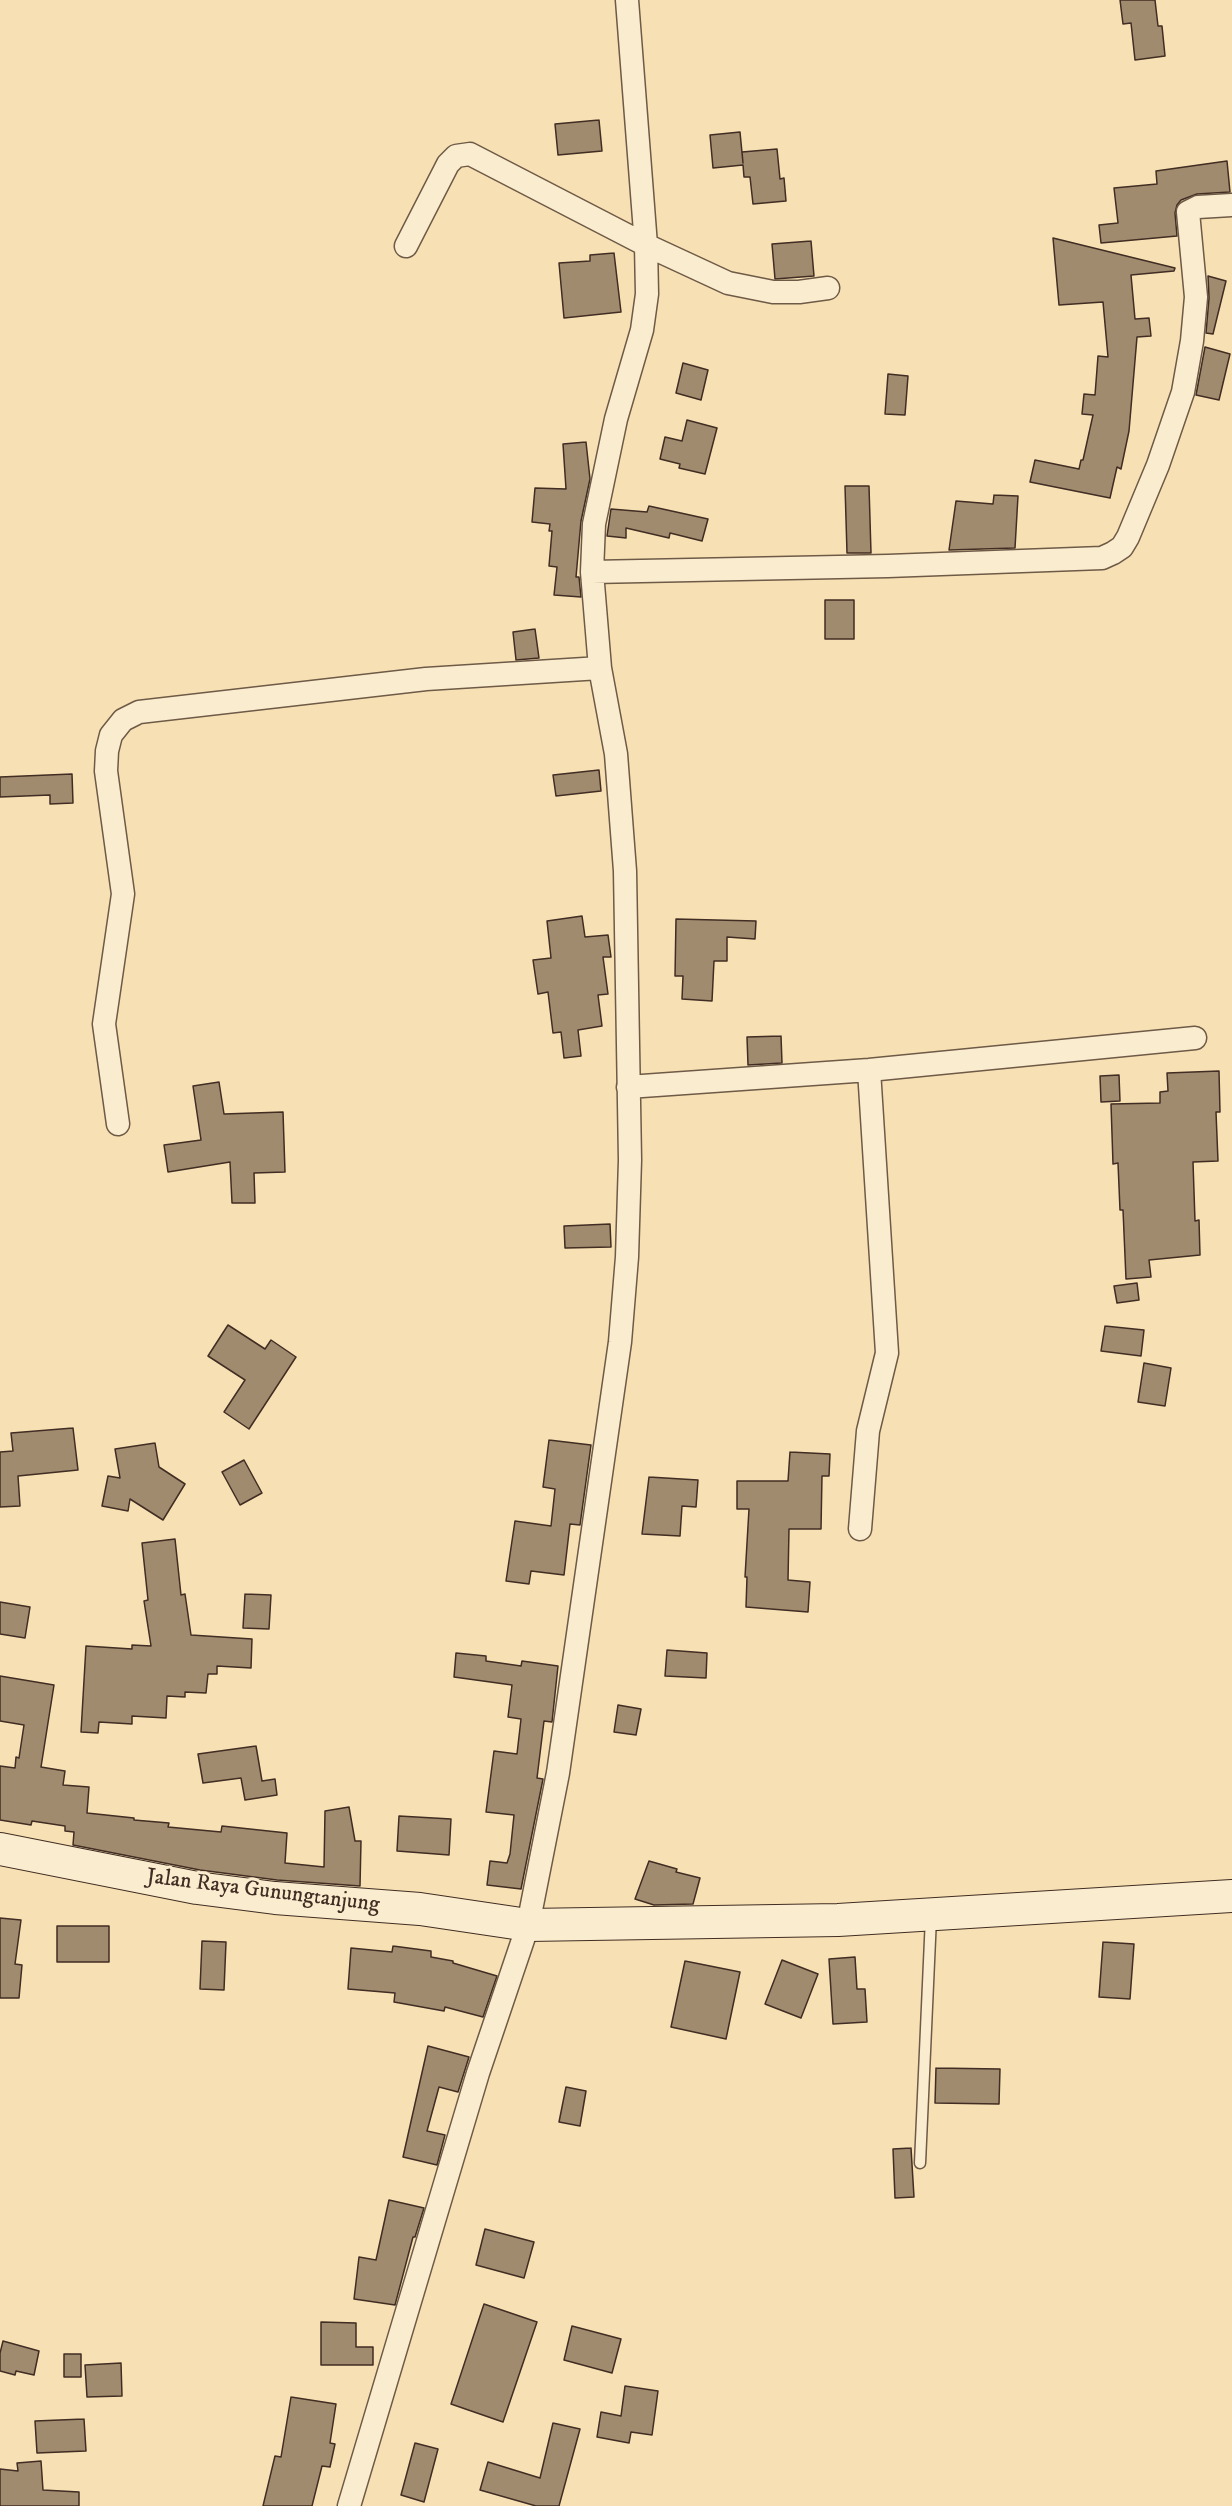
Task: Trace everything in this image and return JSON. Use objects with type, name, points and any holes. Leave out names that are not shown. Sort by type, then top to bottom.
[{"type":"main road","name":"Jalan Raya Gunungtanjung","points":[[0,1849],[197,1888],[275,1898],[420,1909],[528,1925],[838,1920],[1232,1896]]},
{"type":"street","points":[[349,2506],[478,2073],[528,1925],[558,1773],[620,1342],[627,1257],[630,1160],[625,871],[616,754],[600,668],[592,572],[596,512],[616,419],[642,330],[648,294],[627,0]]},
{"type":"street","points":[[406,246],[448,164],[460,154],[480,158],[646,245],[741,287],[787,293],[828,288]]},
{"type":"street","points":[[592,572],[995,562],[1102,558],[1113,553],[1122,547],[1128,537],[1158,465],[1183,392],[1192,341],[1196,297],[1188,212],[1198,207],[1232,205]]},
{"type":"street","points":[[118,1124],[104,1024],[123,894],[106,771],[111,735],[123,720],[139,712],[415,681],[600,668]]},
{"type":"street","points":[[628,1088],[869,1070],[1195,1038]]},
{"type":"street","points":[[860,1529],[868,1431],[887,1353],[869,1070]]},
{"type":"lane","points":[[920,2163],[931,1914]]},
{"type":"building","points":[[1120,0],[1155,0],[1158,26],[1162,26],[1165,56],[1135,60],[1131,23],[1123,24]]},
{"type":"building","points":[[599,120],[602,151],[558,155],[555,124]]},
{"type":"building","points":[[740,132],[743,163],[742,152],[777,149],[780,179],[784,178],[786,201],[753,204],[750,177],[744,177],[743,165],[713,168],[710,135]]},
{"type":"building","points":[[1227,161],[1230,192],[1197,194],[1181,200],[1175,213],[1177,236],[1101,243],[1099,225],[1118,223],[1114,188],[1157,184],[1156,171]]},
{"type":"building","points":[[1053,238],[1175,268],[1174,271],[1131,275],[1135,319],[1149,318],[1151,336],[1137,337],[1129,431],[1121,469],[1117,467],[1110,498],[1030,482],[1035,460],[1079,469],[1093,415],[1082,414],[1084,394],[1095,395],[1098,356],[1108,357],[1103,302],[1059,305]]},
{"type":"building","points":[[811,241],[814,276],[775,279],[772,244]]},
{"type":"building","points":[[614,253],[621,312],[564,318],[559,263],[590,261],[590,255]]},
{"type":"building","points":[[1208,276],[1226,281],[1213,334],[1206,333]]},
{"type":"building","points":[[1205,347],[1230,354],[1219,400],[1196,395]]},
{"type":"building","points":[[683,363],[708,370],[701,400],[676,393]]},
{"type":"building","points":[[888,374],[908,376],[905,415],[885,414]]},
{"type":"building","points":[[687,420],[717,428],[705,474],[679,468],[680,464],[660,459],[665,437],[682,441]]},
{"type":"building","points":[[586,442],[590,479],[581,521],[576,577],[579,577],[581,597],[554,595],[557,567],[549,566],[552,531],[549,531],[550,524],[532,522],[535,488],[566,489],[563,444]]},
{"type":"building","points":[[845,486],[869,486],[871,553],[847,553]]},
{"type":"building","points":[[994,495],[1018,496],[1015,548],[949,550],[956,501],[993,504]]},
{"type":"building","points":[[649,506],[708,519],[702,541],[670,533],[669,538],[626,528],[626,538],[607,536],[611,509],[647,512]]},
{"type":"building","points":[[825,600],[854,600],[854,639],[825,639]]},
{"type":"building","points":[[535,629],[539,658],[516,660],[513,632]]},
{"type":"building","points":[[599,770],[601,791],[556,796],[553,775]]},
{"type":"building","points":[[72,774],[73,803],[50,804],[50,795],[0,797],[0,777]]},
{"type":"building","points":[[582,916],[585,937],[608,935],[611,957],[603,957],[608,994],[598,995],[602,1026],[578,1030],[581,1056],[564,1058],[561,1032],[553,1033],[548,992],[538,994],[533,960],[551,958],[547,921]]},
{"type":"building","points":[[676,919],[756,921],[755,939],[727,937],[727,961],[714,961],[712,1001],[682,999],[683,976],[675,976]]},
{"type":"building","points":[[781,1036],[782,1063],[748,1065],[747,1037]]},
{"type":"building","points":[[1219,1071],[1220,1112],[1216,1112],[1218,1161],[1193,1162],[1195,1221],[1199,1220],[1200,1255],[1149,1260],[1151,1277],[1126,1279],[1118,1163],[1113,1164],[1111,1104],[1160,1103],[1160,1092],[1168,1091],[1167,1073]]},
{"type":"building","points":[[1119,1075],[1120,1101],[1101,1102],[1100,1076]]},
{"type":"building","points":[[219,1082],[224,1114],[283,1112],[285,1172],[254,1173],[255,1203],[232,1203],[230,1162],[168,1172],[164,1145],[201,1140],[193,1086]]},
{"type":"building","points":[[610,1224],[611,1247],[565,1248],[564,1226]]},
{"type":"building","points":[[1137,1283],[1139,1300],[1117,1303],[1114,1286]]},
{"type":"building","points":[[228,1325],[265,1349],[271,1340],[296,1357],[249,1429],[224,1412],[245,1380],[208,1356]]},
{"type":"building","points":[[1105,1326],[1144,1330],[1141,1356],[1101,1351]]},
{"type":"building","points":[[1144,1363],[1171,1368],[1165,1406],[1138,1402]]},
{"type":"building","points":[[73,1428],[78,1470],[18,1476],[20,1506],[0,1507],[0,1452],[13,1451],[11,1433]]},
{"type":"building","points":[[549,1440],[591,1445],[580,1525],[570,1524],[564,1575],[531,1571],[529,1584],[506,1581],[515,1521],[551,1526],[555,1489],[543,1487]]},
{"type":"building","points":[[155,1443],[159,1467],[185,1484],[163,1520],[130,1499],[128,1511],[102,1506],[108,1476],[120,1478],[115,1449]]},
{"type":"building","points":[[790,1452],[830,1454],[829,1476],[822,1476],[821,1529],[789,1529],[788,1580],[810,1582],[808,1612],[746,1607],[747,1577],[745,1577],[749,1509],[737,1509],[737,1481],[788,1481]]},
{"type":"building","points":[[244,1460],[262,1493],[240,1505],[222,1472]]},
{"type":"building","points":[[649,1477],[698,1480],[696,1507],[682,1506],[680,1536],[642,1534]]},
{"type":"building","points":[[175,1539],[181,1595],[185,1594],[191,1635],[252,1639],[251,1668],[217,1666],[217,1674],[208,1674],[206,1693],[185,1692],[185,1697],[167,1696],[166,1718],[132,1716],[132,1724],[99,1722],[98,1733],[81,1732],[86,1646],[132,1649],[132,1645],[151,1646],[144,1601],[148,1600],[142,1543]]},
{"type":"building","points":[[245,1594],[271,1595],[269,1629],[243,1628]]},
{"type":"building","points":[[0,1602],[30,1607],[25,1638],[0,1634]]},
{"type":"building","points":[[667,1650],[707,1653],[706,1678],[665,1676]]},
{"type":"building","points":[[456,1653],[486,1656],[486,1661],[521,1666],[522,1661],[558,1666],[552,1722],[544,1721],[537,1778],[543,1779],[521,1889],[487,1885],[490,1861],[507,1863],[510,1854],[514,1815],[486,1812],[494,1751],[517,1754],[521,1719],[508,1717],[512,1685],[454,1677]]},
{"type":"building","points":[[0,1676],[54,1685],[41,1767],[65,1771],[63,1785],[89,1787],[87,1813],[169,1823],[168,1827],[221,1832],[222,1826],[287,1833],[285,1863],[324,1867],[325,1811],[349,1807],[355,1841],[361,1841],[360,1886],[277,1880],[200,1870],[73,1845],[74,1832],[65,1831],[65,1826],[32,1821],[31,1825],[0,1820],[0,1766],[15,1768],[16,1757],[19,1758],[24,1725],[0,1721]]},
{"type":"building","points":[[618,1705],[641,1709],[636,1735],[614,1732]]},
{"type":"building","points":[[256,1746],[262,1781],[275,1779],[277,1795],[245,1800],[241,1778],[203,1783],[198,1754]]},
{"type":"building","points":[[399,1816],[451,1819],[449,1855],[397,1851]]},
{"type":"building","points":[[649,1861],[677,1869],[676,1872],[700,1878],[693,1904],[654,1905],[635,1899]]},
{"type":"building","points":[[0,1918],[21,1920],[15,1964],[22,1965],[19,1998],[0,1998]]},
{"type":"building","points":[[57,1926],[109,1926],[109,1962],[57,1962]]},
{"type":"building","points":[[202,1941],[226,1942],[224,1990],[200,1989]]},
{"type":"building","points":[[1103,1942],[1134,1944],[1130,1999],[1099,1997]]},
{"type":"building","points":[[393,1946],[431,1951],[431,1957],[453,1961],[453,1963],[497,1976],[483,2017],[445,2007],[444,2011],[394,2002],[395,1993],[348,1989],[351,1948],[392,1952]]},
{"type":"building","points":[[855,1957],[857,1989],[865,1989],[867,2022],[833,2024],[829,1959]]},
{"type":"building","points":[[782,1960],[818,1974],[801,2018],[765,2004]]},
{"type":"building","points":[[685,1961],[740,1972],[726,2039],[671,2027]]},
{"type":"building","points":[[428,2046],[469,2057],[458,2092],[439,2087],[427,2131],[445,2135],[437,2165],[403,2157]]},
{"type":"building","points":[[936,2068],[1000,2069],[999,2104],[935,2103]]},
{"type":"building","points":[[566,2087],[586,2091],[580,2126],[559,2122]]},
{"type":"building","points":[[911,2148],[914,2197],[895,2198],[893,2149]]},
{"type":"building","points":[[389,2200],[424,2208],[415,2237],[413,2237],[395,2305],[354,2299],[359,2257],[376,2260]]},
{"type":"building","points":[[485,2229],[534,2242],[524,2278],[476,2265]]},
{"type":"building","points":[[484,2304],[537,2322],[503,2422],[451,2404]]},
{"type":"building","points":[[321,2322],[356,2323],[356,2347],[373,2347],[373,2365],[321,2365]]},
{"type":"building","points":[[572,2326],[621,2339],[612,2373],[564,2360]]},
{"type":"building","points":[[3,2341],[39,2351],[34,2375],[16,2371],[15,2375],[0,2371]]},
{"type":"building","points":[[64,2354],[81,2354],[81,2377],[64,2377]]},
{"type":"building","points":[[121,2363],[122,2396],[87,2397],[85,2365]]},
{"type":"building","points":[[625,2386],[658,2391],[652,2435],[631,2432],[629,2443],[597,2437],[601,2412],[621,2416]]},
{"type":"building","points":[[291,2397],[336,2404],[330,2443],[335,2444],[330,2467],[322,2466],[312,2506],[263,2506],[275,2456],[281,2457]]},
{"type":"building","points":[[84,2419],[86,2451],[37,2453],[35,2421]]},
{"type":"building","points":[[553,2423],[580,2429],[559,2506],[536,2506],[480,2490],[488,2462],[540,2478]]},
{"type":"building","points":[[415,2443],[438,2449],[424,2502],[401,2495]]},
{"type":"building","points":[[41,2461],[43,2490],[79,2492],[79,2506],[0,2506],[0,2469],[18,2471],[17,2463]]}]
